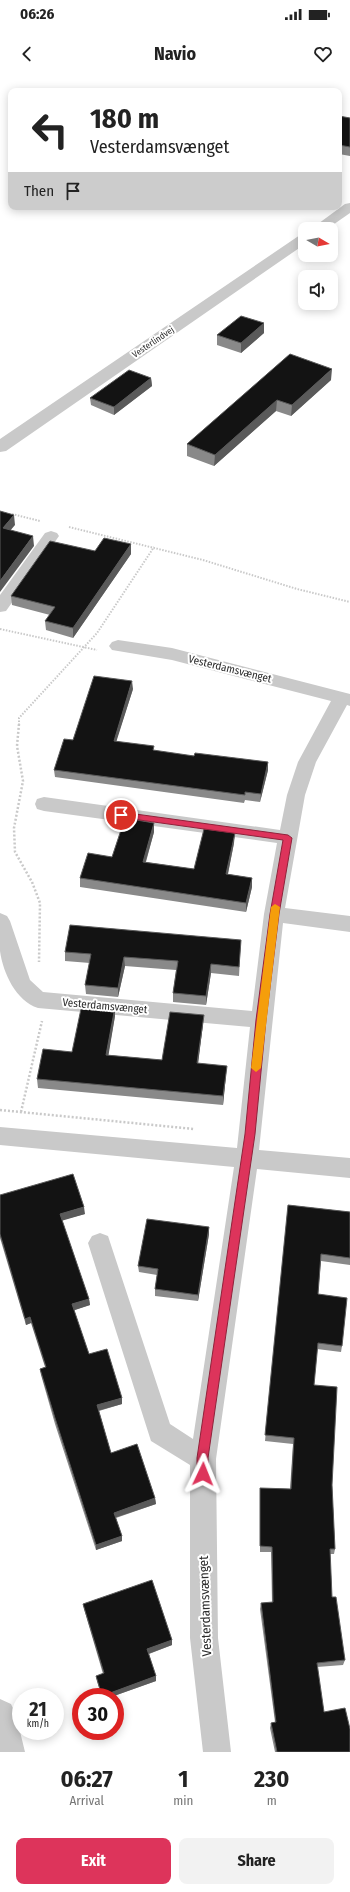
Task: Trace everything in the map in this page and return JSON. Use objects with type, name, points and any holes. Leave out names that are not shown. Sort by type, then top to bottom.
[{"type":"street","points":[[328,222],[350,207]]},
{"type":"street","name":"Vesterlindvej","points":[[0,447],[298,243]]},
{"type":"street","points":[[0,607],[48,529]]},
{"type":"street","name":"Vesterdamsvænget","points":[[118,646],[172,654],[346,699],[307,762],[296,795],[274,914],[261,1020],[247,1158],[203,1458],[204,1638],[217,1752]]},
{"type":"street","points":[[44,804],[288,838]]},
{"type":"street","points":[[274,914],[350,924]]},
{"type":"street","name":"Vesterdamsvænget","points":[[0,921],[21,984],[38,1000],[261,1020]]},
{"type":"street","points":[[0,1136],[350,1168]]},
{"type":"street","points":[[100,1243],[160,1432],[203,1458]]},
{"type":"street","points":[[0,1715],[9,1752]]},
{"type":"path","points":[[7,513],[48,529]]},
{"type":"path","points":[[66,526],[204,560],[297,589],[350,602]]},
{"type":"path","points":[[21,1112],[47,1001],[39,980],[40,903],[32,882],[15,852],[14,828],[23,781],[17,746],[19,718],[97,633],[154,547]]},
{"type":"path","points":[[0,629],[108,652],[118,646]]},
{"type":"path","points":[[0,1110],[195,1129]]},
{"type":"building","points":[[342,117],[350,118],[350,147],[342,146]]},
{"type":"building","points":[[241,316],[264,323],[241,343],[217,335]]},
{"type":"building","points":[[290,354],[332,369],[292,405],[277,400],[215,455],[187,444]]},
{"type":"building","points":[[129,370],[151,378],[114,407],[90,398]]},
{"type":"building","points":[[0,511],[14,515],[3,528],[33,536],[0,581]]},
{"type":"building","points":[[104,538],[131,544],[73,628],[45,621],[55,607],[11,596],[50,541],[95,551]]},
{"type":"building","points":[[94,676],[132,681],[114,741],[154,746],[153,750],[194,756],[195,753],[268,762],[261,794],[245,792],[245,795],[54,770],[64,739],[73,740]]},
{"type":"building","points":[[125,818],[154,823],[143,862],[194,869],[204,829],[235,833],[226,874],[252,878],[246,903],[80,878],[88,853],[112,857]]},
{"type":"building","points":[[70,925],[241,940],[239,967],[211,964],[206,996],[173,993],[178,961],[124,957],[118,988],[85,985],[91,954],[65,952]]},
{"type":"building","points":[[82,1004],[115,1007],[106,1055],[162,1060],[170,1012],[204,1015],[197,1063],[227,1066],[223,1096],[37,1079],[43,1049],[72,1052]]},
{"type":"building","points":[[73,1174],[84,1207],[60,1214],[89,1299],[72,1304],[89,1354],[107,1349],[122,1398],[97,1405],[111,1453],[137,1444],[155,1498],[114,1513],[122,1536],[96,1545],[40,1369],[46,1367],[30,1317],[25,1319],[0,1234],[0,1195]]},
{"type":"building","points":[[288,1205],[350,1212],[350,1258],[321,1254],[318,1294],[347,1298],[342,1346],[318,1343],[314,1385],[337,1387],[332,1485],[335,1549],[330,1549],[332,1597],[336,1597],[345,1660],[317,1663],[324,1712],[345,1708],[350,1729],[350,1752],[277,1752],[271,1723],[276,1722],[261,1603],[273,1602],[272,1547],[260,1546],[260,1488],[291,1489],[294,1438],[265,1435]]},
{"type":"building","points":[[147,1219],[209,1227],[198,1295],[155,1289],[158,1269],[138,1266]]},
{"type":"building","points":[[152,1580],[172,1640],[147,1649],[156,1676],[124,1688],[100,1688],[96,1676],[104,1673],[83,1604]]},
{"type":"slow traffic","points":[[256,1068],[275,907]]},
{"type":"route","points":[[121,815],[288,838],[274,914],[261,1020],[247,1158],[203,1458],[203,1474]]}]
